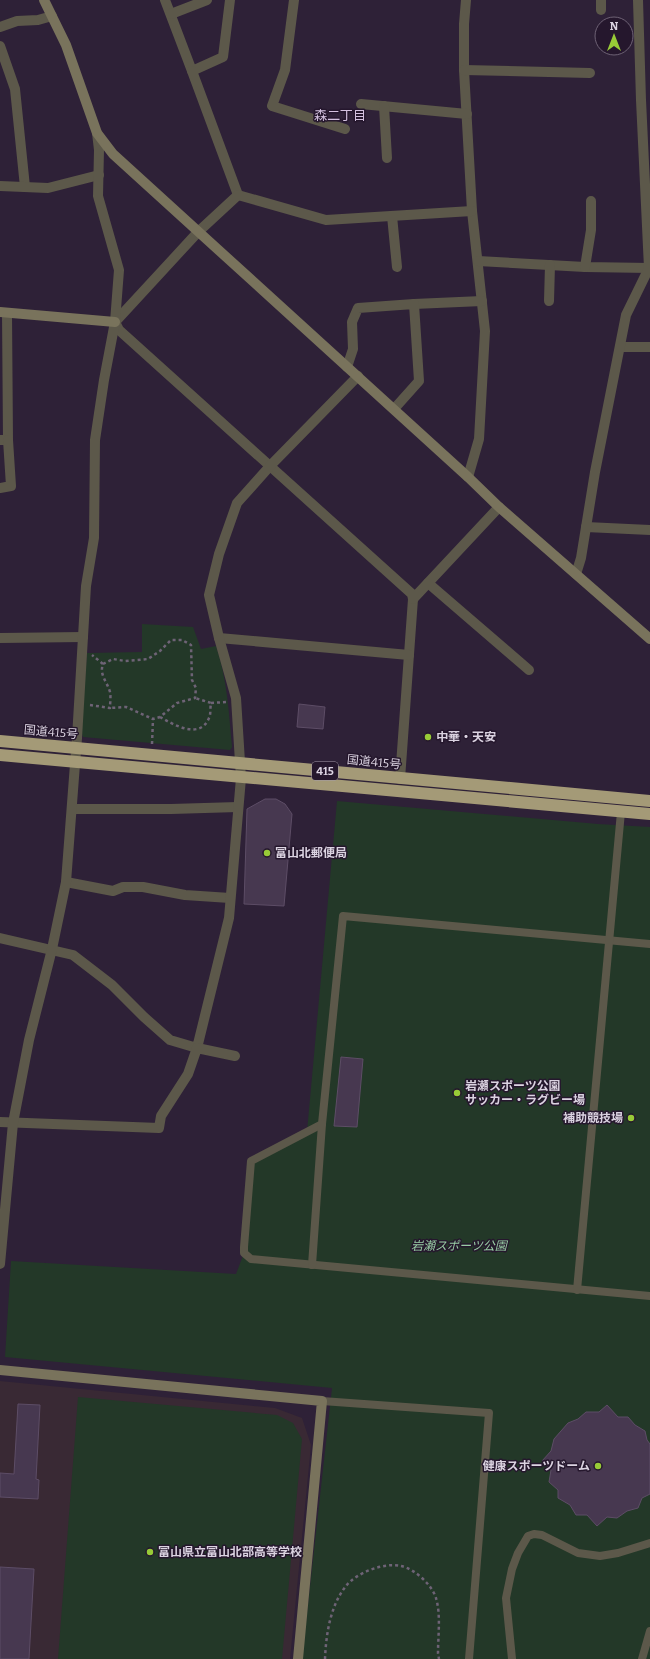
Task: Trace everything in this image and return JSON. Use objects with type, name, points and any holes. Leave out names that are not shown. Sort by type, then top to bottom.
[{"type":"highway","name":"国道415号","points":[[0,741],[650,801]]},
{"type":"highway","name":"415","points":[[0,755],[650,814]]},
{"type":"street","points":[[0,1264],[13,1124],[29,1040],[52,949],[66,882],[86,586],[94,538],[95,440],[115,322],[119,270],[98,196],[99,150],[97,133],[66,45],[46,0]]},
{"type":"street","points":[[165,0],[238,195]]},
{"type":"street","points":[[171,14],[207,0]]},
{"type":"street","points":[[192,71],[223,57],[230,0]]},
{"type":"street","points":[[294,0],[285,70],[272,106],[345,129]]},
{"type":"street","points":[[466,0],[464,24],[464,70],[472,210],[485,332],[479,439],[468,477]]},
{"type":"street","points":[[576,574],[581,558],[595,472],[626,315],[649,268],[638,0]]},
{"type":"street","points":[[0,27],[17,21],[38,20],[52,16]]},
{"type":"street","points":[[0,46],[15,88],[25,187]]},
{"type":"street","points":[[464,70],[590,73]]},
{"type":"street","points":[[361,104],[467,114]]},
{"type":"street","points":[[384,106],[387,158]]},
{"type":"street","points":[[97,133],[113,154],[198,232],[358,376],[499,507],[650,639]]},
{"type":"street","points":[[0,186],[48,188],[99,175]]},
{"type":"street","points":[[238,195],[326,220],[472,210]]},
{"type":"street","points":[[115,322],[198,232],[238,195]]},
{"type":"street","points":[[585,267],[590,230],[591,201]]},
{"type":"street","points":[[392,216],[397,267]]},
{"type":"street","points":[[478,261],[585,267],[649,268]]},
{"type":"street","points":[[549,301],[550,265]]},
{"type":"street","points":[[347,367],[353,349],[352,322],[358,308],[482,300]]},
{"type":"street","points":[[394,409],[418,381],[414,304]]},
{"type":"street","points":[[0,488],[11,486],[4,440],[3,312],[115,322]]},
{"type":"street","points":[[115,322],[119,330],[412,594],[414,599],[400,779]]},
{"type":"street","points":[[620,347],[650,347]]},
{"type":"street","points":[[0,1122],[13,1124],[159,1128],[161,1116],[188,1074],[197,1048],[229,918],[241,778],[236,701],[209,595],[219,554],[237,504],[270,466],[358,376]]},
{"type":"street","points":[[414,599],[499,507]]},
{"type":"street","points":[[586,527],[650,530]]},
{"type":"street","points":[[428,583],[529,670]]},
{"type":"street","points":[[0,638],[83,637]]},
{"type":"street","points":[[219,638],[409,655]]},
{"type":"street","points":[[72,809],[171,809],[238,806]]},
{"type":"street","points":[[66,882],[113,891],[123,887],[143,887],[185,895],[230,898]]},
{"type":"street","points":[[0,938],[73,955],[112,985],[144,1017],[170,1040],[197,1048],[235,1056]]},
{"type":"street","points":[[0,1370],[322,1401],[298,1659]]},
{"type":"lane","points":[[577,1290],[621,812]]},
{"type":"lane","points":[[312,1265],[322,1124],[343,916],[650,944]]},
{"type":"lane","points":[[322,1124],[251,1161],[244,1247],[244,1253],[251,1259],[650,1296]]},
{"type":"lane","points":[[322,1401],[489,1413],[469,1659]]},
{"type":"lane","points":[[512,1659],[506,1598],[514,1563],[528,1536],[534,1534],[542,1535],[578,1553],[600,1556],[618,1553],[650,1543]]},
{"type":"lane","points":[[642,1659],[650,1631]]},
{"type":"path","points":[[103,664],[113,659],[126,661],[148,659],[160,651],[171,640],[182,640],[191,645],[192,680],[196,688],[195,698]]},
{"type":"path","points":[[82,655],[93,655],[103,664]]},
{"type":"path","points":[[103,664],[103,679],[110,693],[110,708]]},
{"type":"path","points":[[79,705],[126,708],[153,719],[160,717],[177,703],[195,698],[211,703],[236,701]]},
{"type":"path","points":[[160,717],[174,725],[193,730],[205,725],[210,717],[211,703]]},
{"type":"path","points":[[152,745],[153,719]]},
{"type":"path","points":[[325,1659],[332,1613],[346,1585],[357,1575],[370,1569],[399,1565],[406,1567],[425,1581],[436,1597],[438,1608],[439,1659]]},
{"type":"shaded area","name":"富山県立富山北部高等学校","points":[[0,1381],[275,1408],[302,1418],[311,1445],[290,1659],[0,1659]]},
{"type":"green space","points":[[142,624],[193,627],[201,649],[216,646],[223,670],[227,696],[232,747],[230,750],[83,737],[81,731],[87,653],[142,652]]},
{"type":"green space","name":"岩瀬スポーツ公園","points":[[337,801],[598,824],[650,827],[650,1659],[302,1659],[332,1388],[5,1357],[11,1261],[236,1274],[244,1253],[251,1161],[307,1132]]},
{"type":"green space","name":"富山県立富山北部高等学校","points":[[78,1397],[277,1415],[293,1423],[302,1439],[282,1659],[58,1659]]},
{"type":"building","points":[[299,704],[325,707],[323,729],[297,727]]},
{"type":"building","points":[[265,799],[276,799],[285,804],[292,814],[284,906],[244,904],[247,809]]},
{"type":"building","points":[[341,1057],[363,1059],[357,1127],[334,1126]]},
{"type":"building","points":[[18,1404],[40,1405],[36,1479],[39,1480],[38,1499],[0,1497],[0,1473],[14,1474]]},
{"type":"building","name":"健康スポーツドーム","points":[[607,1405],[618,1417],[628,1417],[635,1425],[645,1431],[647,1440],[650,1444],[650,1494],[642,1498],[638,1508],[627,1511],[617,1518],[607,1517],[597,1526],[587,1515],[576,1515],[570,1505],[558,1498],[558,1490],[549,1482],[551,1470],[542,1461],[551,1451],[554,1439],[568,1423],[578,1419],[586,1412],[599,1412]]},
{"type":"building","points":[[0,1567],[34,1569],[29,1659],[0,1659]]},
{"type":"place","name":"中華・天安","points":[[428,737]]},
{"type":"place","name":"富山北郵便局","points":[[267,853]]},
{"type":"place","name":"岩瀬スポーツ公園 サッカー・ラグビー場","points":[[457,1093]]},
{"type":"place","name":"補助競技場","points":[[631,1118]]},
{"type":"place","name":"健康スポーツドーム","points":[[598,1466]]},
{"type":"place","name":"富山県立富山北部高等学校","points":[[150,1552]]},
{"type":"district","name":"森二丁目","points":[[340,115]]}]
